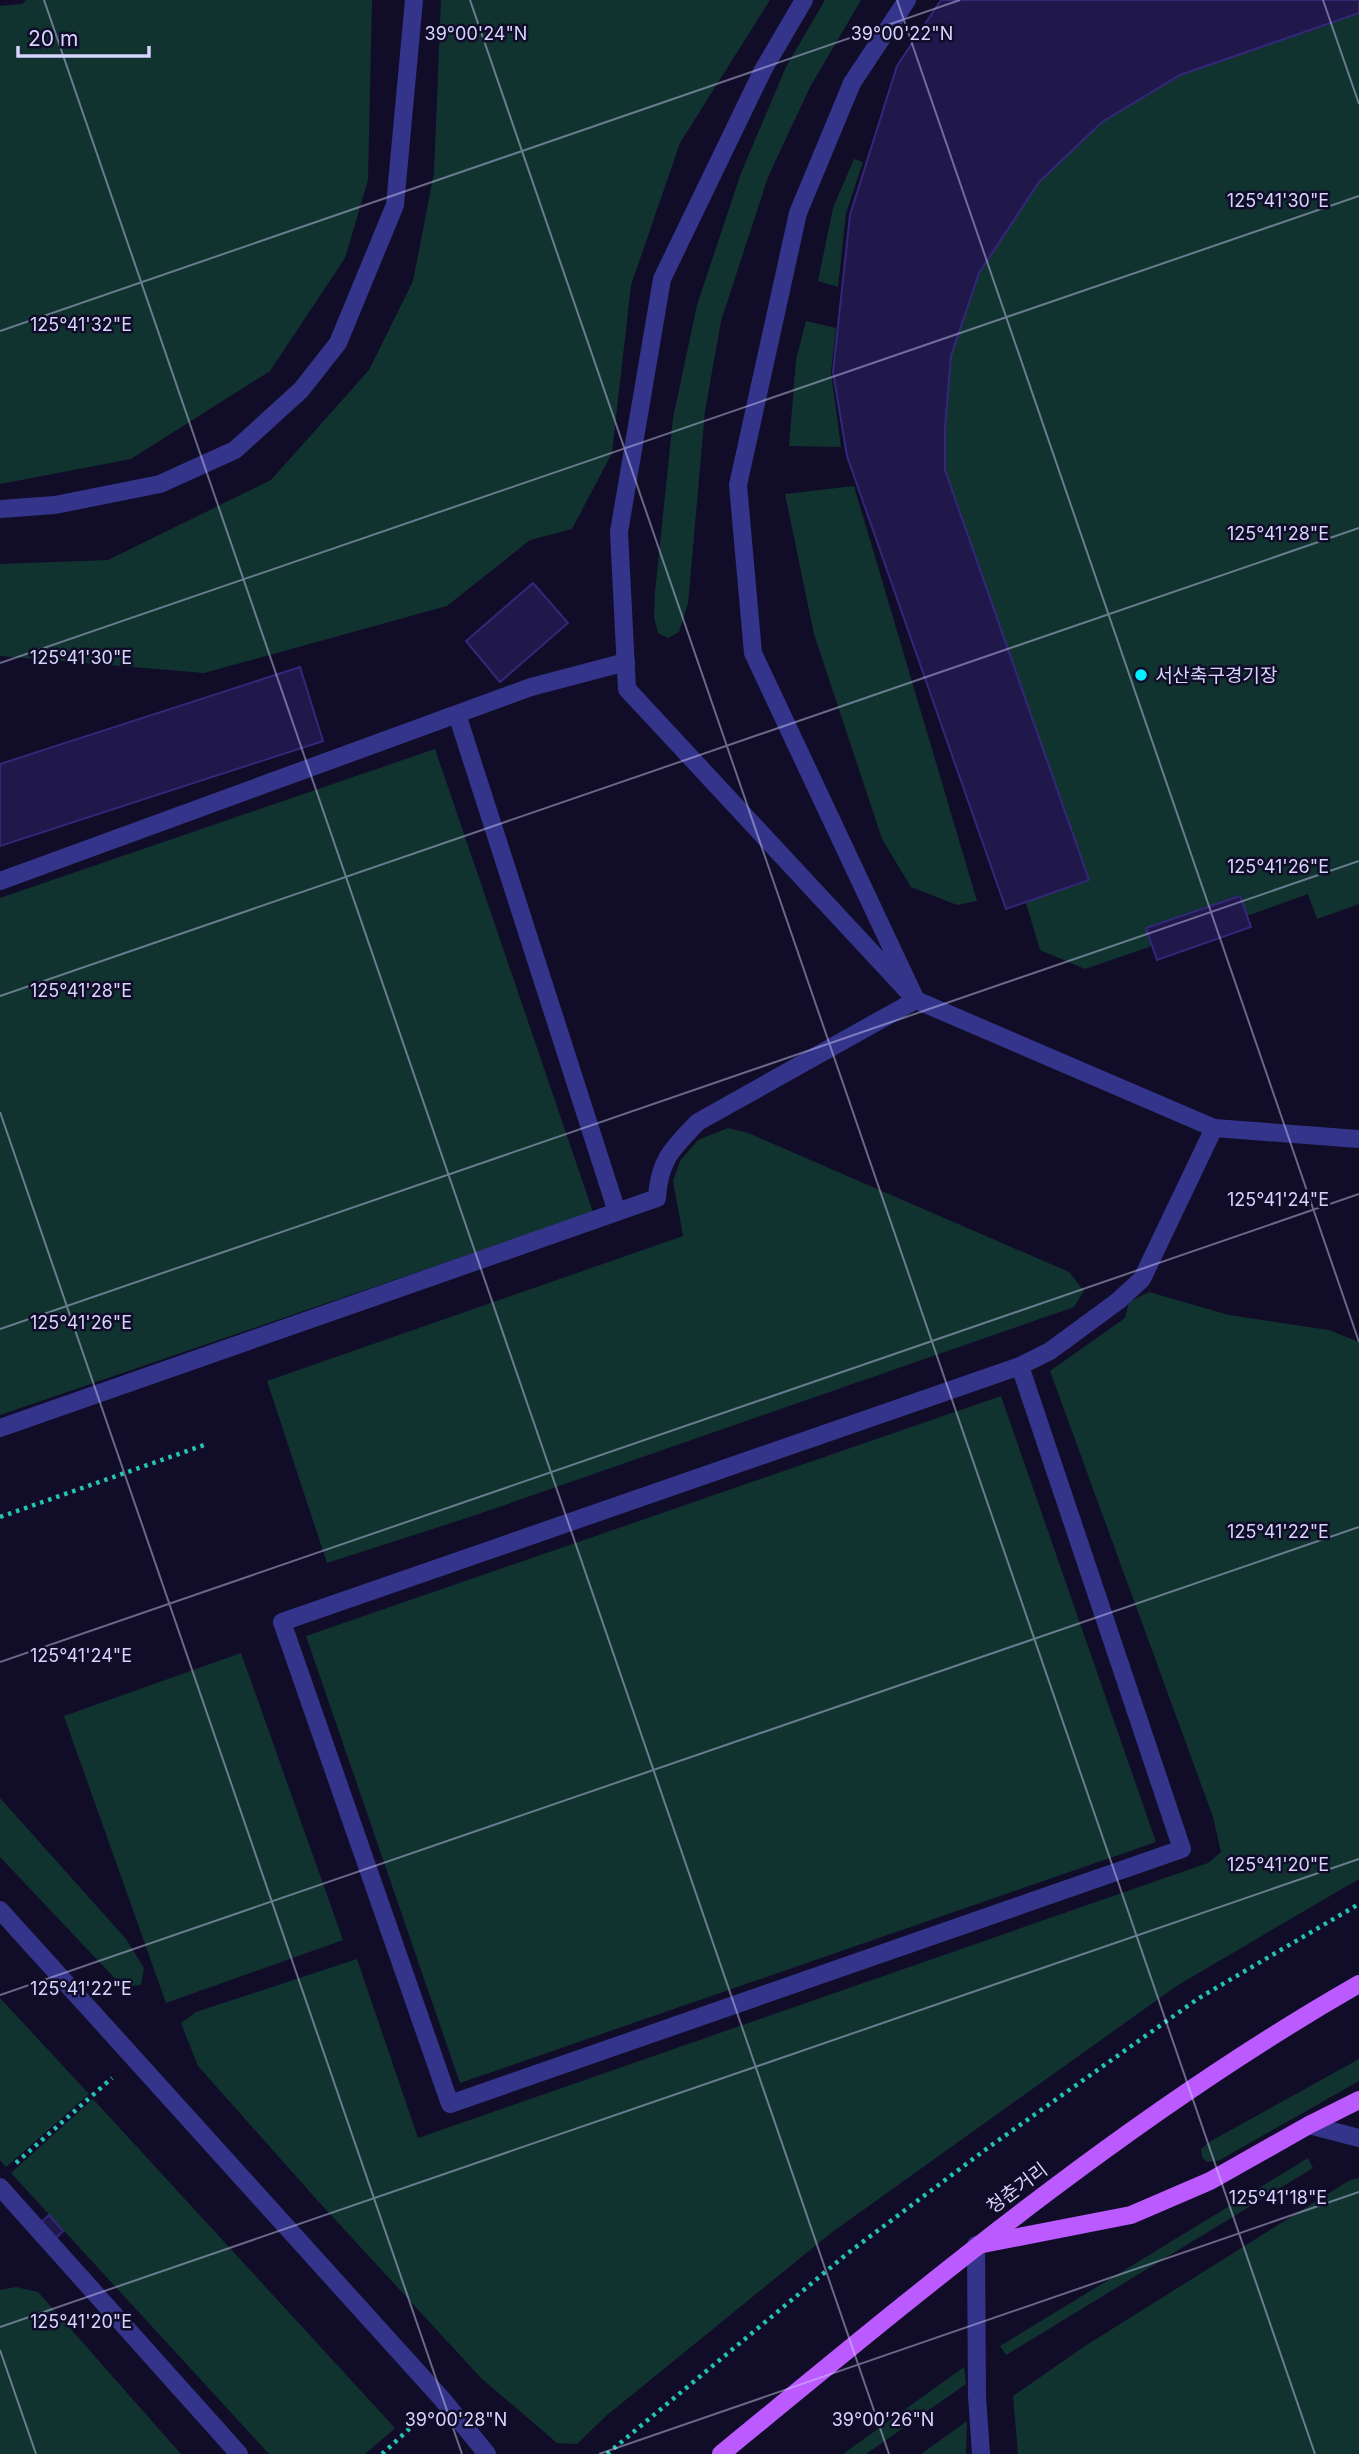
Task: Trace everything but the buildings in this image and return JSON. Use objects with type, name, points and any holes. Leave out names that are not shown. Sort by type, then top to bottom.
[{"type":"main road","name":"청춘거리","points":[[721,2454],[976,2245],[1151,2115],[1359,1984]]},
{"type":"main road","points":[[976,2245],[1131,2215],[1210,2181],[1308,2125],[1359,2101]]},
{"type":"street","points":[[0,509],[55,505],[160,484],[235,450],[301,390],[338,343],[395,205],[414,0]]},
{"type":"street","points":[[804,0],[763,71],[662,279],[620,532],[627,689],[916,1000],[1214,1128],[1359,1139]]},
{"type":"street","points":[[906,0],[852,83],[797,213],[737,485],[753,653],[916,1000]]},
{"type":"street","points":[[0,881],[531,687],[626,662]]},
{"type":"street","points":[[457,714],[617,1212]]},
{"type":"street","points":[[0,1428],[657,1198],[659,1176],[672,1148],[698,1122],[916,1000]]},
{"type":"street","points":[[1020,1366],[1182,1849],[450,2104],[282,1622],[1020,1366],[1050,1351],[1118,1301],[1142,1279],[1214,1128]]},
{"type":"street","points":[[0,1910],[442,2399],[487,2454]]},
{"type":"street","points":[[1308,2125],[1359,2138]]},
{"type":"street","points":[[0,2187],[239,2454]]},
{"type":"street","points":[[976,2245],[977,2396],[981,2454]]},
{"type":"path","points":[[0,1517],[207,1444]]},
{"type":"path","points":[[607,2454],[848,2253],[989,2147],[1199,1998],[1359,1904]]},
{"type":"path","points":[[10,2169],[134,2058]]},
{"type":"path","points":[[382,2454],[442,2399]]},
{"type":"green space","points":[[26,0],[372,0],[368,180],[345,258],[270,371],[131,459],[0,484],[0,6],[22,4]]},
{"type":"green space","points":[[441,0],[770,0],[680,143],[631,285],[612,453],[572,529],[530,540],[447,606],[204,673],[0,656],[0,564],[108,560],[271,480],[369,370],[413,281],[434,173]]},
{"type":"green space","points":[[825,0],[861,0],[810,87],[768,177],[721,321],[705,411],[688,604],[679,632],[668,638],[658,633],[654,617],[655,593],[673,418],[697,305],[741,173],[786,67]]},
{"type":"green space","name":"서산축구경기장","points":[[941,0],[1359,0],[1359,904],[1317,919],[1308,894],[1247,916],[1157,960],[1152,946],[1085,969],[1040,950],[1026,903],[1006,909],[847,456],[833,372],[850,215],[897,66]]},
{"type":"green space","points":[[854,159],[863,162],[846,213],[838,287],[818,281],[833,208]]},
{"type":"green space","points":[[806,321],[836,328],[831,372],[841,447],[789,446],[796,360]]},
{"type":"green space","points":[[854,486],[977,901],[957,905],[911,887],[882,839],[814,634],[785,494]]},
{"type":"green space","points":[[435,749],[593,1212],[0,1415],[0,898]]},
{"type":"green space","points":[[728,1128],[748,1133],[1069,1272],[1084,1291],[1074,1307],[476,1515],[327,1563],[267,1381],[683,1236],[673,1181],[680,1161],[698,1140]]},
{"type":"green space","points":[[1149,1292],[1229,1315],[1329,1330],[1359,1342],[1359,1879],[1178,1985],[831,2233],[606,2416],[577,2444],[557,2443],[481,2378],[318,2201],[198,2066],[181,2023],[196,2012],[357,1959],[418,2138],[1208,1863],[1221,1852],[1213,1817],[1050,1371],[1125,1318],[1129,1302]]},
{"type":"green space","points":[[1001,1396],[1156,1842],[460,2083],[306,1636]]},
{"type":"green space","points":[[241,1653],[343,1940],[166,2003],[64,1716]]},
{"type":"green space","points":[[0,1798],[126,1939],[144,1968],[141,1985],[123,1987],[0,1857]]},
{"type":"green space","points":[[0,1998],[89,2094],[6,2167],[0,2160]]},
{"type":"green space","points":[[1359,2059],[1359,2081],[1218,2161],[1207,2162],[1202,2157],[1201,2149],[1211,2141]]},
{"type":"green space","points":[[93,2099],[395,2428],[365,2454],[269,2454],[11,2173]]},
{"type":"green space","points":[[1308,2158],[1313,2168],[1006,2355],[1000,2346]]},
{"type":"green space","points":[[1359,2178],[1359,2454],[1018,2454],[1013,2396],[1085,2346],[1350,2180]]},
{"type":"green space","points":[[16,2287],[38,2292],[181,2454],[0,2454],[0,2290]]},
{"type":"green space","points":[[964,2367],[966,2384],[866,2454],[843,2454]]},
{"type":"green space","points":[[967,2421],[966,2454],[921,2454]]},
{"type":"place","name":"서산축구경기장","points":[[1141,675]]}]
